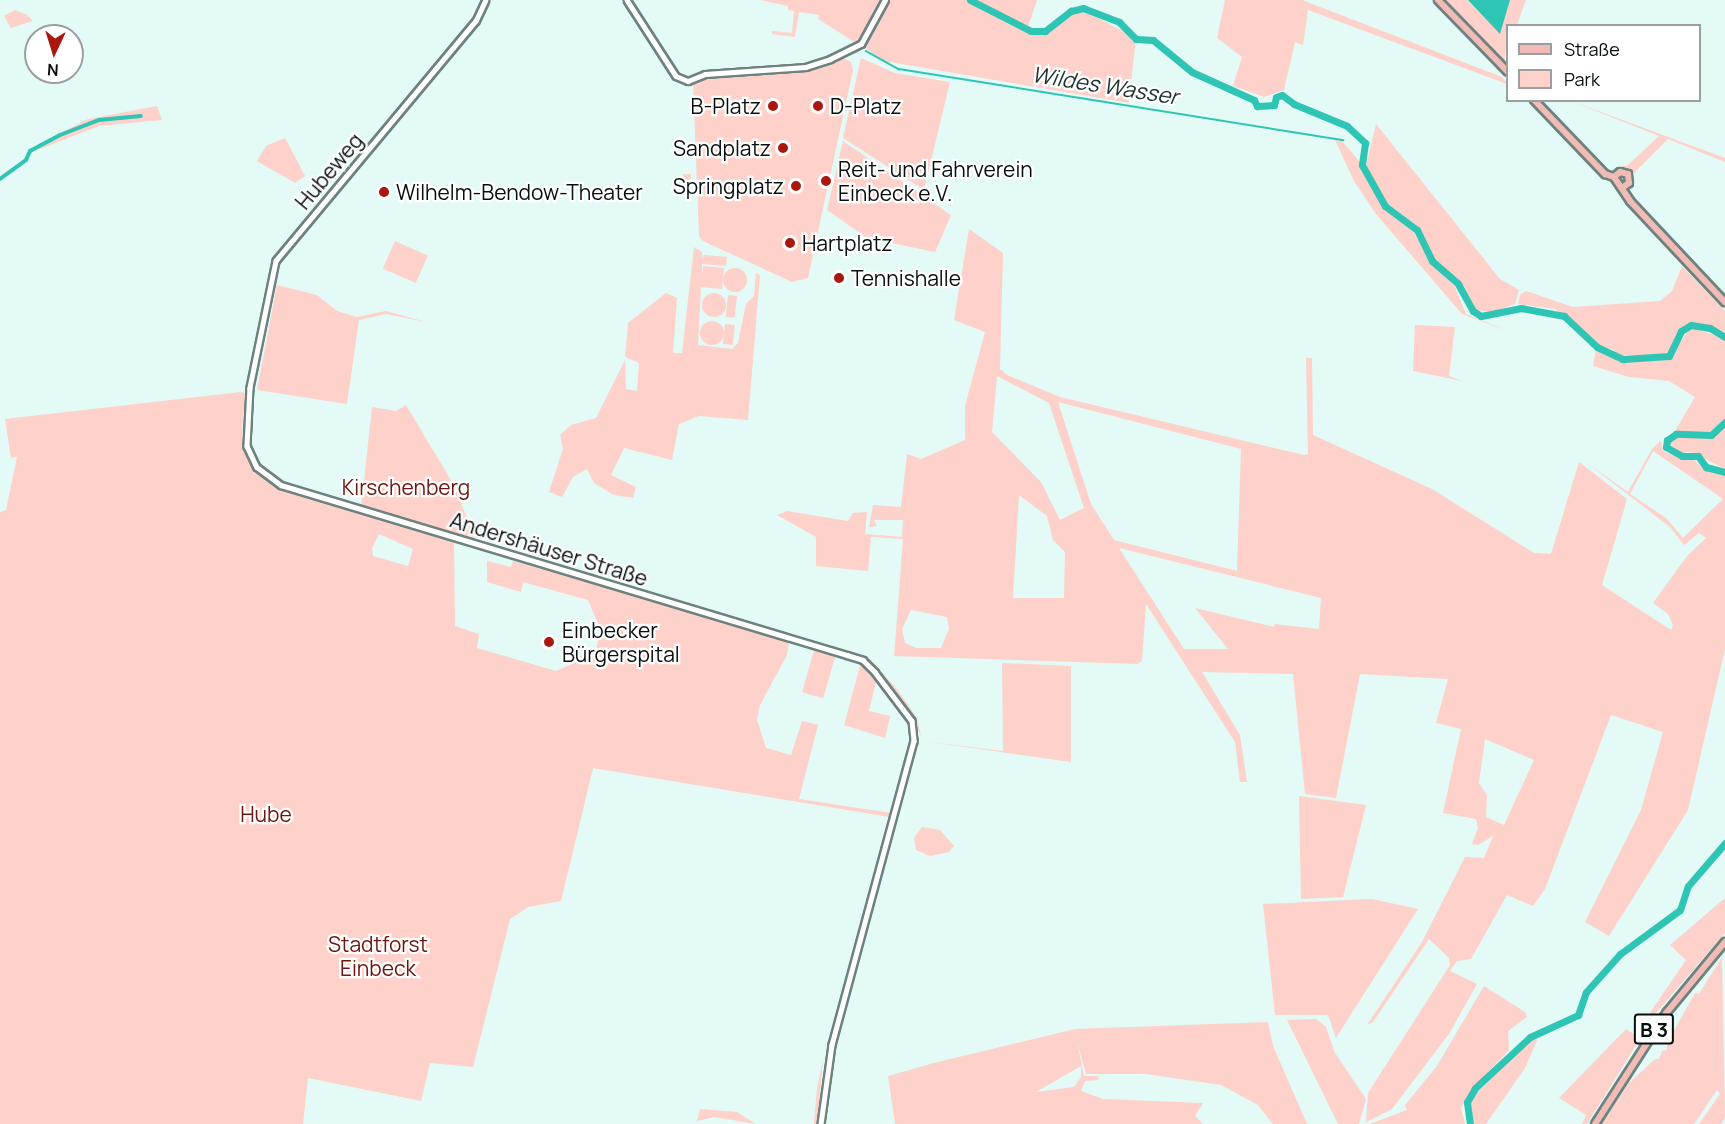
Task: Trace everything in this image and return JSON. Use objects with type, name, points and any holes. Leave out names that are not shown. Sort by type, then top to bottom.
[{"type":"main road","points":[[1438,0],[1506,70]]},
{"type":"main road","points":[[1536,102],[1605,174],[1614,177]]},
{"type":"main road","points":[[1614,177],[1620,172],[1628,174],[1629,183],[1623,187]]},
{"type":"main road","points":[[1614,177],[1616,184],[1623,187],[1630,201],[1725,302]]},
{"type":"main road","name":"B 3","points":[[1595,1124],[1666,1012],[1725,942]]},
{"type":"street","name":"Hubeweg","points":[[250,388],[276,261],[476,21],[486,0]]},
{"type":"street","points":[[627,0],[676,76],[692,80],[705,74],[806,67],[855,48],[864,40],[885,0]]},
{"type":"street","name":"Andershäuser Straße","points":[[250,388],[247,446],[257,467],[281,485],[863,660],[912,721],[914,741],[832,1045],[821,1124]]},
{"type":"green space","points":[[760,0],[883,0],[856,43],[818,19],[819,15],[799,12],[795,37],[772,34],[772,31],[792,33],[794,11],[788,10],[788,6]]},
{"type":"green space","points":[[887,0],[967,0],[1031,32],[1045,32],[1072,12],[1083,10],[1136,38],[1129,103],[884,61],[862,46]]},
{"type":"green space","points":[[974,0],[1037,0],[1028,27]]},
{"type":"green space","points":[[1225,0],[1302,0],[1502,77],[1506,84],[1308,10],[1303,45],[1295,42],[1284,90],[1264,97],[1233,86],[1242,57],[1217,38]]},
{"type":"green space","points":[[1442,0],[1468,0],[1500,33],[1510,0],[1526,0],[1517,24],[1506,24],[1504,64]]},
{"type":"green space","points":[[15,10],[27,15],[33,21],[11,28],[4,16]]},
{"type":"green space","points":[[841,57],[851,62],[853,70],[808,278],[792,282],[703,241],[699,236],[693,83],[709,76],[806,70]]},
{"type":"green space","points":[[861,58],[895,73],[950,82],[924,190],[843,138]]},
{"type":"green space","points":[[1574,102],[1725,158],[1725,162],[1668,139],[1632,175],[1622,166],[1627,166],[1659,136]]},
{"type":"green space","points":[[157,106],[162,120],[99,126],[40,149],[37,145],[88,119]]},
{"type":"green space","points":[[1376,124],[1500,279],[1519,290],[1515,304],[1493,312],[1474,310],[1460,283],[1436,262],[1416,225],[1383,200],[1366,166]]},
{"type":"green space","points":[[285,138],[305,176],[295,183],[257,161],[266,146]]},
{"type":"green space","points":[[1335,140],[1342,141],[1359,161],[1386,210],[1413,232],[1437,270],[1454,285],[1466,314],[1508,331],[1462,314],[1376,214],[1354,181]]},
{"type":"green space","points":[[843,141],[951,215],[935,252],[867,238],[827,210]]},
{"type":"green space","points":[[683,174],[691,174],[691,191],[683,191]]},
{"type":"green space","points":[[969,229],[1003,253],[1000,369],[1007,375],[1060,397],[1304,455],[1308,454],[1306,358],[1312,358],[1313,435],[1432,489],[1534,553],[1551,554],[1579,462],[1627,499],[1602,585],[1671,630],[1673,625],[1668,614],[1653,603],[1687,556],[1706,538],[1699,533],[1684,545],[1670,527],[1587,463],[1628,492],[1652,449],[1661,440],[1663,451],[1682,459],[1691,457],[1704,469],[1725,475],[1725,649],[1688,810],[1609,936],[1585,922],[1641,810],[1663,732],[1611,715],[1545,889],[1533,906],[1507,895],[1471,959],[1457,961],[1450,971],[1477,984],[1449,1034],[1392,1109],[1366,1122],[1368,1093],[1450,965],[1449,958],[1429,939],[1373,1022],[1367,1025],[1422,942],[1465,857],[1484,858],[1493,836],[1478,845],[1472,844],[1478,828],[1476,819],[1443,813],[1461,729],[1436,723],[1448,679],[1360,674],[1336,798],[1305,794],[1293,674],[1202,672],[1240,735],[1247,782],[1240,782],[1235,742],[1146,604],[1142,661],[1137,664],[894,656],[903,539],[871,537],[868,571],[816,566],[816,537],[777,515],[787,511],[848,521],[853,513],[867,512],[865,534],[902,537],[903,520],[874,520],[877,526],[869,527],[873,505],[901,507],[907,454],[921,459],[965,440],[965,406],[985,332],[954,320]],"holes":[[[997,376],[1049,403],[1084,508],[1060,520],[1041,482],[992,432]],[[1058,402],[1241,449],[1237,571],[1114,540],[1091,504]],[[1653,451],[1723,499],[1683,538],[1666,518],[1630,494]],[[1019,495],[1047,516],[1053,540],[1065,552],[1064,598],[1013,598]],[[1119,548],[1321,598],[1319,629],[1275,624],[1274,627],[1195,608],[1228,649],[1184,649]],[[911,610],[947,617],[949,629],[941,648],[916,648],[905,643],[902,629]],[[1485,739],[1534,760],[1504,825],[1486,817],[1487,795],[1479,783]]]},
{"type":"green space","points":[[395,241],[428,256],[416,283],[383,268]]},
{"type":"green space","points":[[694,247],[702,252],[702,259],[704,255],[727,257],[726,266],[702,264],[702,275],[703,266],[724,268],[722,289],[701,287],[698,345],[732,349],[738,343],[746,304],[754,296],[756,273],[760,275],[748,420],[699,416],[679,424],[672,460],[624,448],[611,475],[636,487],[633,498],[614,495],[594,483],[587,469],[573,477],[562,497],[549,492],[563,449],[560,435],[571,425],[596,418],[625,360],[626,389],[637,391],[639,363],[625,357],[628,323],[666,293],[677,298],[673,353],[682,353]]},
{"type":"green space","points":[[1682,266],[1725,311],[1725,332],[1705,324],[1686,325],[1668,352],[1657,356],[1617,355],[1614,350],[1599,345],[1555,309],[1518,304],[1520,295],[1526,291],[1573,307],[1660,301],[1672,291]]},
{"type":"green space","points":[[735,268],[740,269],[746,275],[746,285],[740,291],[735,292],[730,291],[724,285],[723,280],[724,275],[730,269]]},
{"type":"green space","points":[[277,285],[317,295],[337,311],[357,317],[386,311],[426,322],[386,314],[359,320],[347,404],[257,390]]},
{"type":"green space","points":[[714,293],[719,294],[725,300],[725,310],[719,316],[714,317],[709,316],[703,310],[702,305],[703,300],[709,294]]},
{"type":"green space","points":[[728,295],[737,296],[735,318],[726,317]]},
{"type":"green space","points":[[712,321],[717,322],[723,328],[723,338],[717,344],[712,345],[707,344],[701,338],[700,333],[701,328],[707,322]]},
{"type":"green space","points":[[725,324],[735,325],[733,345],[723,344]]},
{"type":"green space","points":[[1415,325],[1455,327],[1449,376],[1462,381],[1413,371]]},
{"type":"green space","points":[[1691,328],[1725,338],[1725,469],[1691,452],[1682,453],[1668,443],[1695,397],[1669,381],[1629,377],[1593,366],[1596,349],[1619,361],[1666,360]]},
{"type":"green space","name":"Stadtforst Einbeck","points":[[241,392],[247,394],[242,427],[248,461],[257,460],[282,482],[361,508],[372,407],[396,411],[406,405],[454,485],[477,543],[455,536],[454,541],[455,626],[479,634],[477,648],[556,671],[572,664],[574,657],[596,652],[600,629],[588,600],[523,582],[521,592],[487,582],[487,561],[511,567],[513,561],[781,637],[781,641],[789,643],[787,655],[760,705],[757,720],[766,748],[791,755],[802,721],[818,725],[799,799],[891,813],[890,817],[593,768],[561,901],[528,907],[510,919],[473,1067],[430,1063],[421,1101],[308,1078],[303,1124],[0,1124],[0,512],[6,510],[17,457],[11,458],[5,419]],"holes":[[[379,534],[413,549],[408,566],[373,556],[372,548]]]},
{"type":"green space","points":[[815,647],[836,653],[823,698],[802,692]]},
{"type":"green space","points":[[866,659],[870,659],[897,689],[917,718],[921,736],[906,708]]},
{"type":"green space","points":[[861,662],[877,678],[869,711],[890,716],[885,738],[844,725]]},
{"type":"green space","points":[[1002,663],[1071,666],[1071,762],[923,741],[1003,751]]},
{"type":"green space","points":[[1299,796],[1366,805],[1343,897],[1301,899]]},
{"type":"green space","points":[[922,827],[940,830],[954,846],[949,852],[930,856],[916,850],[914,838]]},
{"type":"green space","points":[[1725,898],[1725,933],[1656,1013],[1587,1124],[1582,1124],[1586,1115],[1559,1098],[1626,1029],[1635,1035],[1686,960],[1670,945]]},
{"type":"green space","points":[[1372,899],[1418,909],[1336,1038],[1328,1015],[1275,1015],[1263,904]]},
{"type":"green space","points":[[1722,957],[1725,1117],[1721,1124],[1699,1124],[1720,1094],[1717,1090],[1694,1124],[1602,1124],[1628,1084],[1655,1059],[1659,1059],[1662,1051],[1667,1050],[1667,1043],[1695,993],[1699,994]]},
{"type":"green space","points":[[1484,986],[1525,1012],[1527,1017],[1508,1031],[1509,1050],[1472,1089],[1461,1108],[1465,1124],[1370,1124],[1407,1110],[1405,1105],[1437,1066]]},
{"type":"green space","points":[[1316,1019],[1326,1027],[1335,1053],[1366,1099],[1359,1124],[1338,1124],[1287,1020]]},
{"type":"green space","points":[[1268,1022],[1273,1046],[1307,1124],[1273,1124],[1258,1105],[1221,1085],[1146,1074],[1086,1074],[1077,1042],[1084,1076],[1099,1076],[1098,1080],[1085,1081],[1081,1091],[1103,1099],[1203,1103],[1195,1116],[1203,1124],[895,1124],[888,1076],[1075,1029]],"holes":[[[1081,1066],[1081,1077],[1074,1087],[1036,1092]]]},
{"type":"green space","points":[[1538,1038],[1525,1068],[1486,1124],[1474,1124],[1470,1103],[1477,1092],[1522,1046]]},
{"type":"green space","points":[[823,1060],[817,1124],[814,1124],[817,1088]]},
{"type":"green space","points":[[700,1109],[737,1112],[756,1124],[714,1117],[697,1121]]},
{"type":"shaded area","points":[[1468,0],[1510,0],[1500,34]]},
{"type":"waterway","name":"Wildes Wasser","points":[[970,0],[1031,31],[1045,31],[1071,11],[1083,8],[1119,22],[1136,39],[1153,40],[1192,72],[1254,100],[1257,106],[1274,105],[1276,97],[1282,95],[1294,104],[1347,126],[1365,143],[1362,165],[1385,206],[1417,230],[1432,261],[1458,284],[1473,311],[1481,316],[1521,308],[1564,316],[1597,347],[1623,359],[1669,356],[1681,331],[1691,325],[1710,328],[1725,337]]},
{"type":"waterway","name":"Wildes Wasser","points":[[866,51],[899,69],[1343,140]]},
{"type":"waterway","points":[[0,179],[26,160],[30,151],[60,135],[99,120],[141,116]]},
{"type":"waterway","points":[[1725,422],[1711,435],[1676,434],[1667,440],[1666,447],[1682,456],[1698,456],[1706,467],[1725,472]]},
{"type":"waterway","points":[[1470,1124],[1467,1102],[1475,1088],[1530,1037],[1578,1015],[1586,992],[1620,954],[1680,910],[1688,886],[1725,843]]},
{"type":"place","name":"B-Platz","points":[[773,106]]},
{"type":"place","name":"D-Platz","points":[[818,106]]},
{"type":"place","name":"Sandplatz","points":[[783,148]]},
{"type":"place","name":"Reit- und Fahrverein Einbeck e.V.","points":[[826,181]]},
{"type":"place","name":"Springplatz","points":[[796,186]]},
{"type":"place","name":"Wilhelm-Bendow-Theater","points":[[384,192]]},
{"type":"place","name":"Hartplatz","points":[[790,243]]},
{"type":"place","name":"Tennishalle","points":[[839,278]]},
{"type":"place","name":"Einbecker Bürgerspital","points":[[549,642]]},
{"type":"park label","name":"Kirschenberg","points":[[406,487]]},
{"type":"park label","name":"Hube","points":[[266,814]]}]
